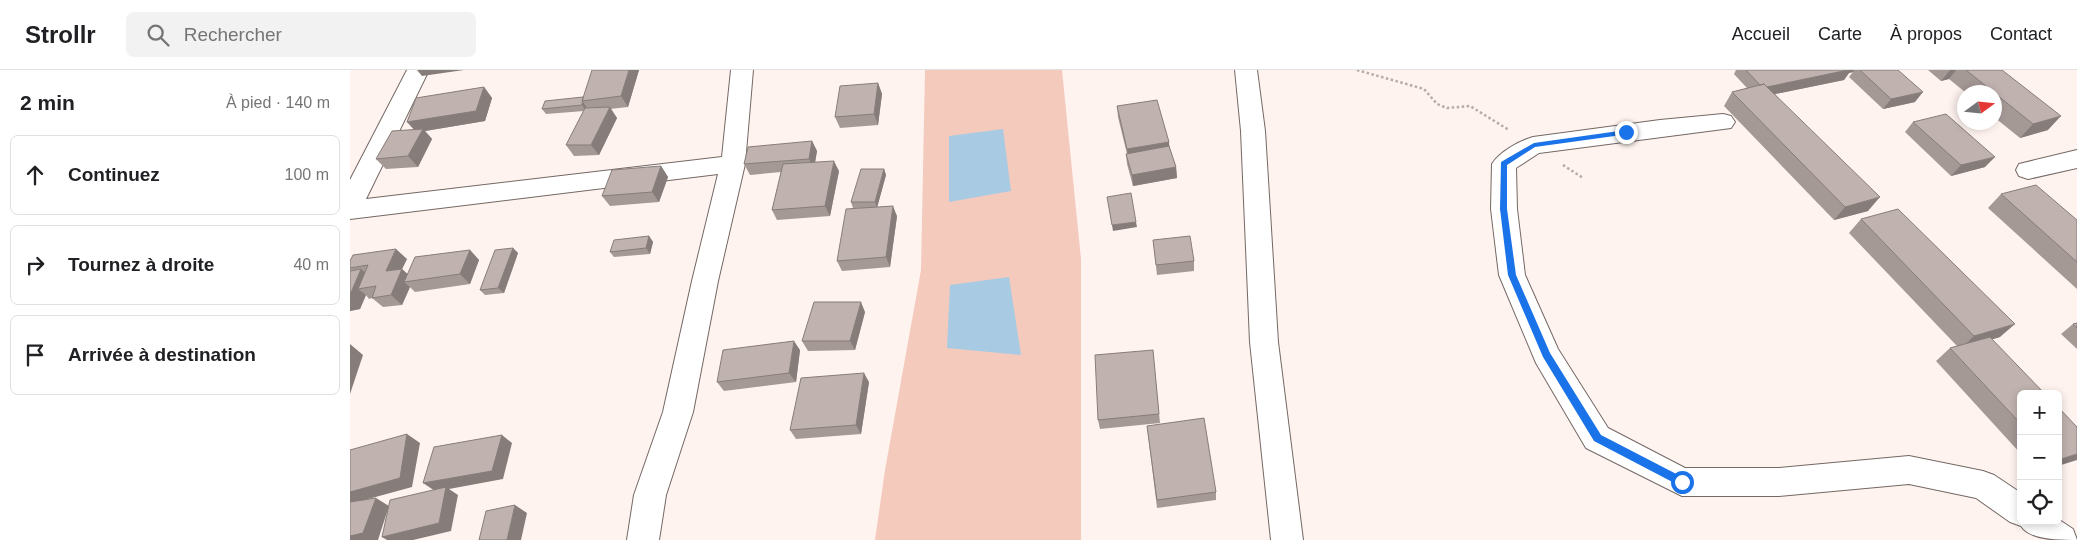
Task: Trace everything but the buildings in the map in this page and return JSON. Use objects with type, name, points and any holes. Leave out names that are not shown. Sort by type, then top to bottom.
[{"type":"street","points":[[350,206],[418,70]]},
{"type":"street","points":[[643,540],[650,495],[678,412],[705,282],[733,164],[742,70]]},
{"type":"street","points":[[1246,70],[1253,131],[1264,342],[1287,540]]},
{"type":"street","points":[[1723,122],[1660,128],[1534,145],[1504,164],[1504,209],[1512,275],[1546,355],[1597,438],[1682,482],[1779,482],[1909,470],[1983,485],[2017,509]]},
{"type":"street","points":[[2028,170],[2077,158]]},
{"type":"street","points":[[350,210],[733,164]]},
{"type":"street","points":[[2040,525],[2061,540]]},
{"type":"path","points":[[1357,70],[1424,90],[1437,104],[1447,108],[1470,106],[1534,145],[1583,178]]},
{"type":"shaded area","points":[[925,70],[1062,70],[1081,259],[1081,540],[875,540],[885,470],[921,270]]},
{"type":"water","points":[[1003,129],[1011,191],[949,202],[949,136]]},
{"type":"water","points":[[1009,277],[1021,355],[947,348],[950,285]]},
{"type":"route","points":[[1626,132],[1534,145],[1513,156],[1504,164],[1504,209],[1512,275],[1546,355],[1597,438],[1682,482]]}]
